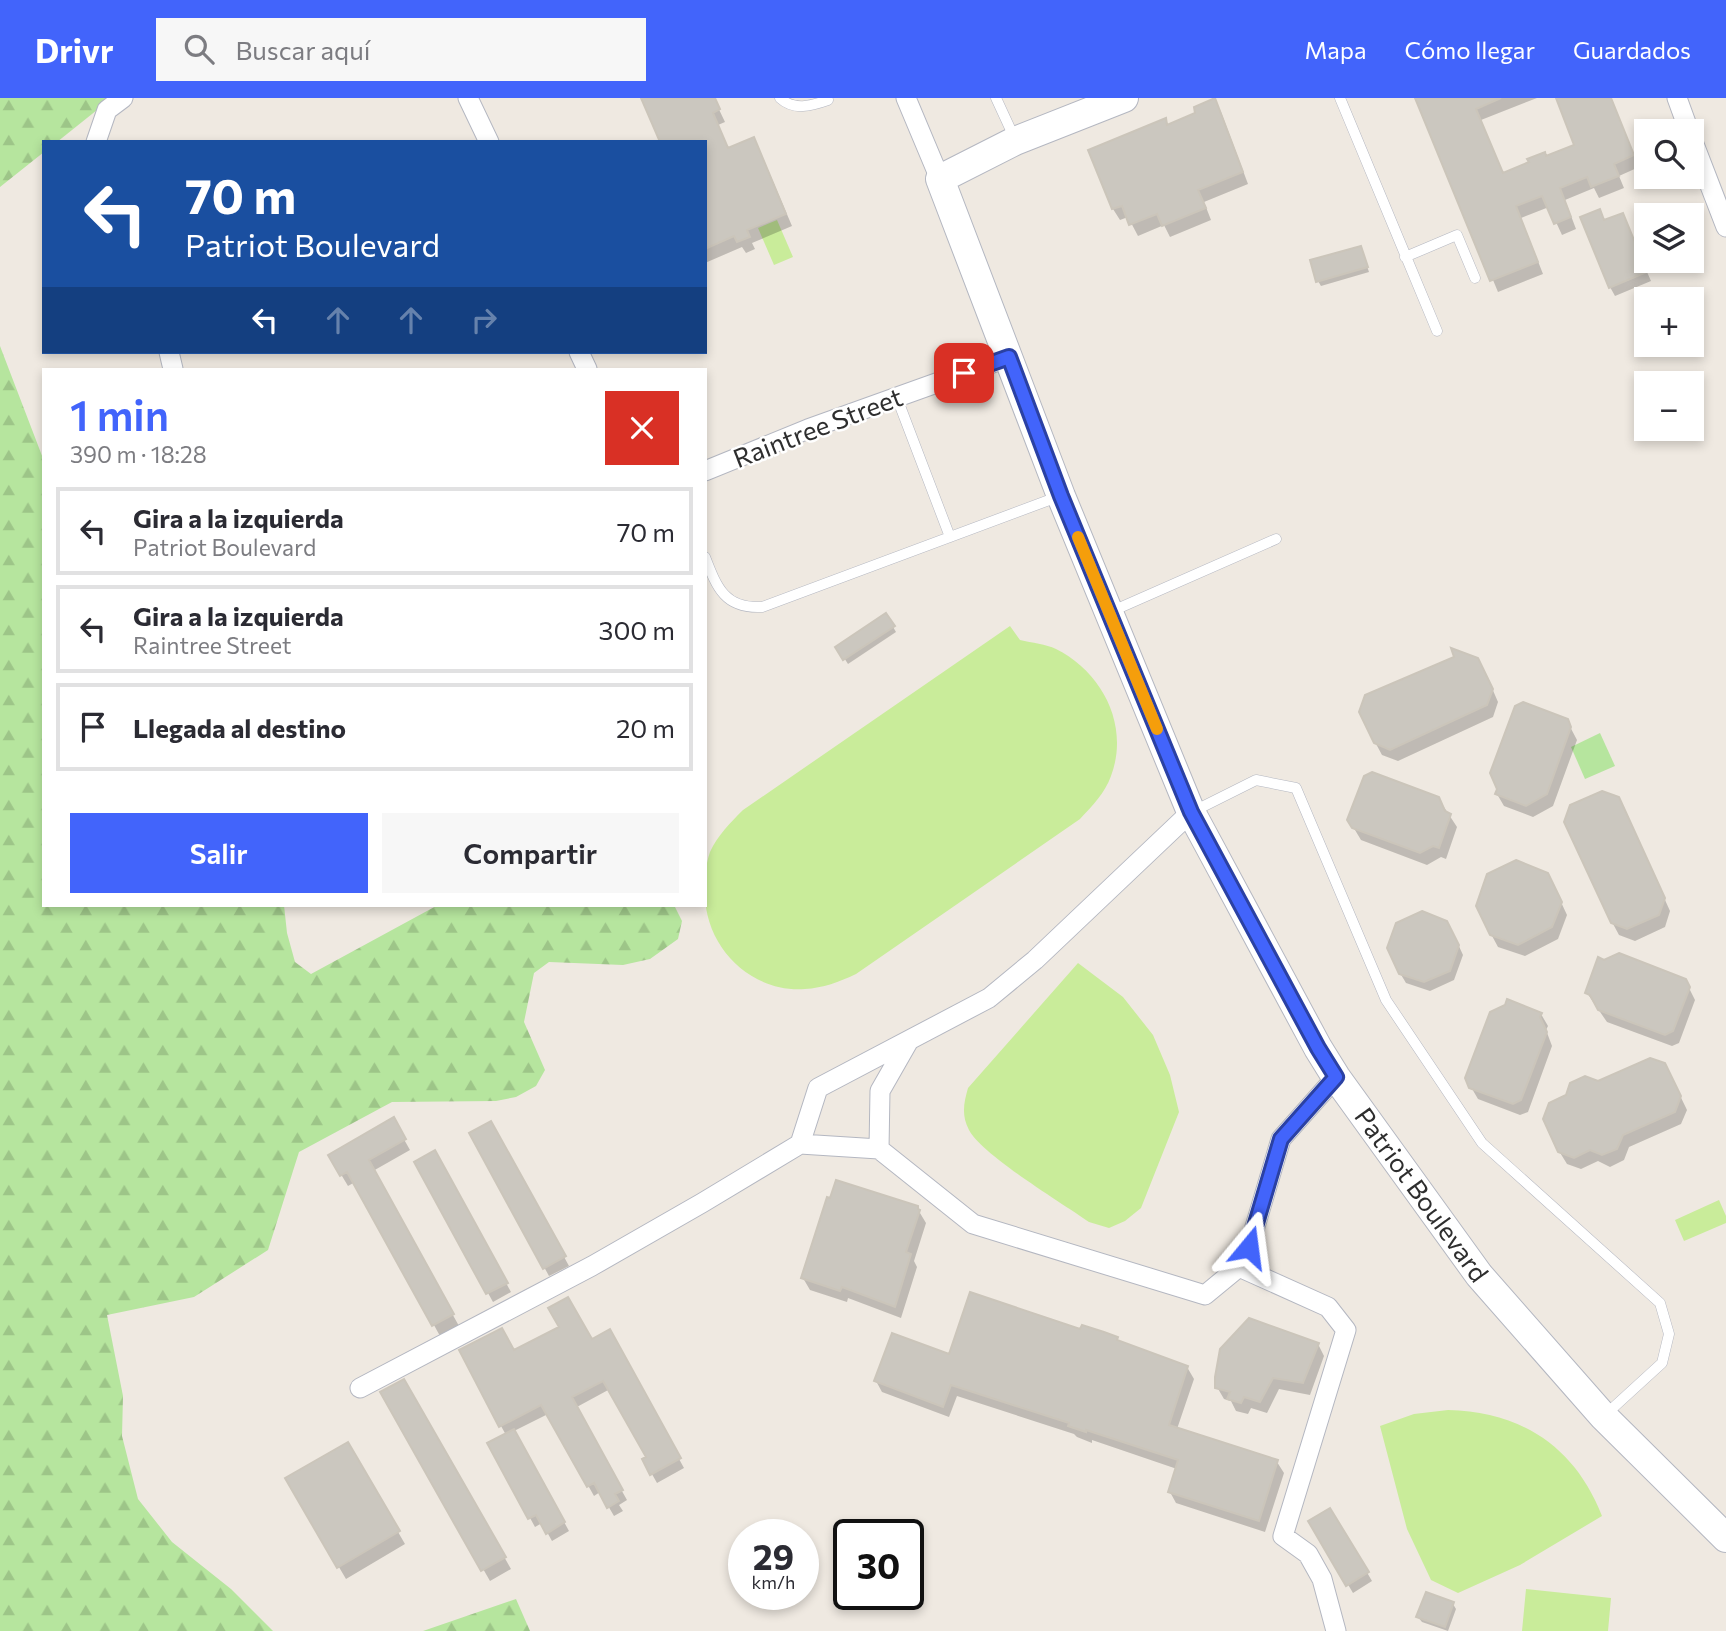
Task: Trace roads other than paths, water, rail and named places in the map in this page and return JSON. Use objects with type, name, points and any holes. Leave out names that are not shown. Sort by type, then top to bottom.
[{"type":"street","points":[[96,140],[107,110],[123,98]]},
{"type":"street","points":[[468,98],[488,140]]},
{"type":"street","name":"Patriot Boulevard","points":[[906,98],[940,179],[1061,496],[1191,812],[1312,1036],[1336,1077],[1479,1275],[1603,1416],[1726,1538]]},
{"type":"street","points":[[940,179],[1015,141],[1124,98]]},
{"type":"street","points":[[1676,98],[1684,119]]},
{"type":"street","points":[[1704,170],[1726,227]]},
{"type":"street","name":"Raintree Street","points":[[707,470],[808,429],[1009,357]]},
{"type":"street","points":[[800,1144],[818,1088],[989,998],[1035,960],[1191,812]]},
{"type":"street","points":[[879,1149],[880,1091],[908,1041]]},
{"type":"street","points":[[360,1388],[592,1266],[800,1144],[879,1149],[974,1224],[1205,1295],[1239,1267],[1249,1247],[1281,1139],[1336,1077]]},
{"type":"street","points":[[1239,1267],[1328,1307],[1346,1330],[1283,1536],[1308,1554],[1322,1579],[1336,1631]]},
{"type":"lane","points":[[780,98],[787,105],[802,107],[828,100]]},
{"type":"lane","points":[[996,98],[1015,141]]},
{"type":"lane","points":[[1340,98],[1437,331]]},
{"type":"lane","points":[[1405,257],[1457,235],[1475,278]]},
{"type":"lane","points":[[897,398],[950,537]]},
{"type":"lane","points":[[707,561],[723,594],[733,603],[746,608],[762,607],[1061,496]]},
{"type":"lane","points":[[1109,612],[1276,539]]},
{"type":"lane","points":[[1191,812],[1255,780],[1296,788],[1386,1000],[1474,1133],[1660,1303],[1669,1334],[1662,1363],[1603,1416]]}]
